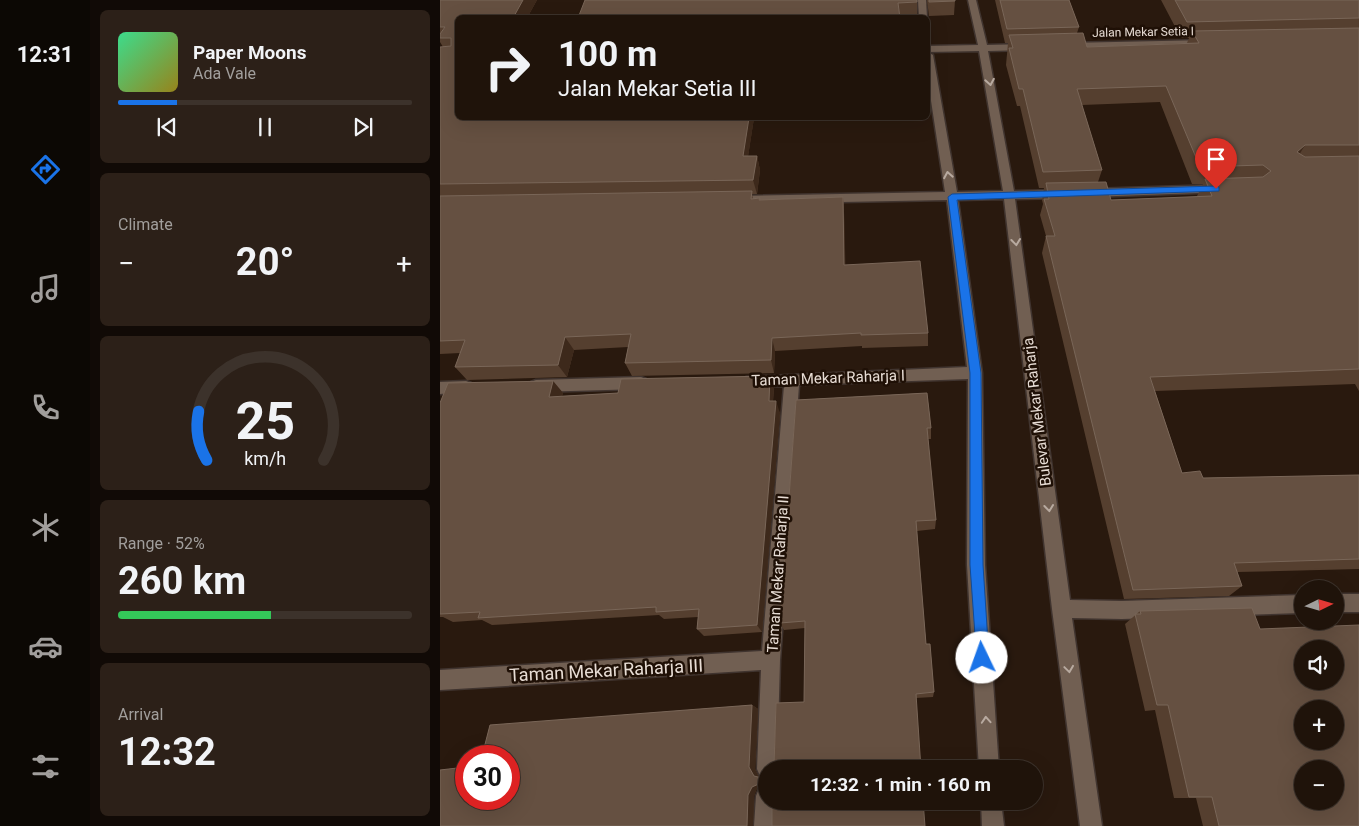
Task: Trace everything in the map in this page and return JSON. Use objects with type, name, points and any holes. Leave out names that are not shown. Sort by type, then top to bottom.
[{"type":"street","points":[[922,0],[923,15]]},
{"type":"street","name":"Bulevar Mekar Raharja","points":[[972,0],[984,48],[1010,195],[1061,609],[1091,826]]},
{"type":"street","name":"Jalan Mekar Setia I","points":[[1058,46],[1223,42]]},
{"type":"street","points":[[930,49],[1038,46]]},
{"type":"street","points":[[930,67],[952,197],[975,373],[976,565],[988,760]]},
{"type":"street","points":[[725,200],[952,197],[1234,189]]},
{"type":"street","name":"Taman Mekar Raharja I","points":[[734,381],[975,373]]},
{"type":"street","name":"Taman Mekar Raharja II","points":[[767,760],[771,660],[792,380]]},
{"type":"street","points":[[518,386],[655,383]]},
{"type":"street","points":[[440,388],[479,387]]},
{"type":"street","points":[[1344,603],[1359,603]]},
{"type":"street","points":[[1061,609],[1122,610],[1294,604]]},
{"type":"street","name":"Taman Mekar Raharja III","points":[[440,680],[771,660]]},
{"type":"street","points":[[765,826],[766,810]]},
{"type":"street","points":[[992,810],[993,826]]},
{"type":"building","points":[[440,0],[523,0],[515,15],[455,15],[455,120],[749,120],[743,156],[757,156],[753,180],[440,184],[440,47],[451,46],[451,38],[440,38],[440,34],[445,27],[440,27]]},
{"type":"building","points":[[585,0],[917,0],[917,2],[898,3],[900,15],[579,15]]},
{"type":"building","points":[[929,0],[955,0],[955,1],[929,2]]},
{"type":"building","points":[[1000,0],[1069,0],[1079,27],[1007,29]]},
{"type":"building","points":[[1175,0],[1359,0],[1359,18],[1187,22]]},
{"type":"building","points":[[1359,28],[1359,145],[1305,145],[1297,152],[1305,157],[1359,156],[1359,369],[1150,377],[1182,473],[1200,471],[1203,478],[1359,475],[1359,559],[1234,563],[1242,586],[1133,590],[1046,236],[1055,236],[1044,199],[1049,199],[1046,183],[1106,182],[1111,200],[1212,196],[1205,179],[1263,177],[1271,171],[1263,165],[1200,167],[1166,86],[1077,89],[1102,170],[1043,172],[1023,89],[1019,89],[1009,48],[1013,48],[1009,35],[1083,33],[1087,47],[1199,43],[1192,31]]},
{"type":"building","points":[[752,191],[751,199],[760,198],[759,200],[843,197],[844,265],[920,261],[928,333],[861,335],[861,333],[772,338],[771,360],[625,363],[631,334],[565,337],[558,365],[455,367],[465,340],[440,341],[440,196]]},
{"type":"building","points":[[770,376],[769,401],[776,401],[757,625],[697,629],[699,609],[656,612],[656,607],[478,618],[480,612],[440,614],[440,403],[448,383],[553,381],[549,397],[618,393],[621,379]]},
{"type":"building","points":[[927,393],[931,428],[927,428],[936,520],[916,521],[926,644],[930,644],[934,692],[916,694],[920,760],[774,760],[776,703],[804,702],[805,621],[780,623],[796,400]]},
{"type":"building","points":[[1252,608],[1260,629],[1294,628],[1294,630],[1344,630],[1344,626],[1359,625],[1359,826],[1219,826],[1212,797],[1189,797],[1168,705],[1157,705],[1135,614],[1141,614],[1140,611]]},
{"type":"building","points":[[752,705],[749,767],[754,776],[758,777],[758,784],[752,787],[748,795],[747,826],[440,826],[440,770],[455,768],[455,810],[520,810],[520,745],[485,745],[490,725]]},
{"type":"building","points":[[772,810],[924,810],[925,826],[772,826]]},
{"type":"route","points":[[982,658],[976,565],[975,373],[952,197],[1216,189]]}]
